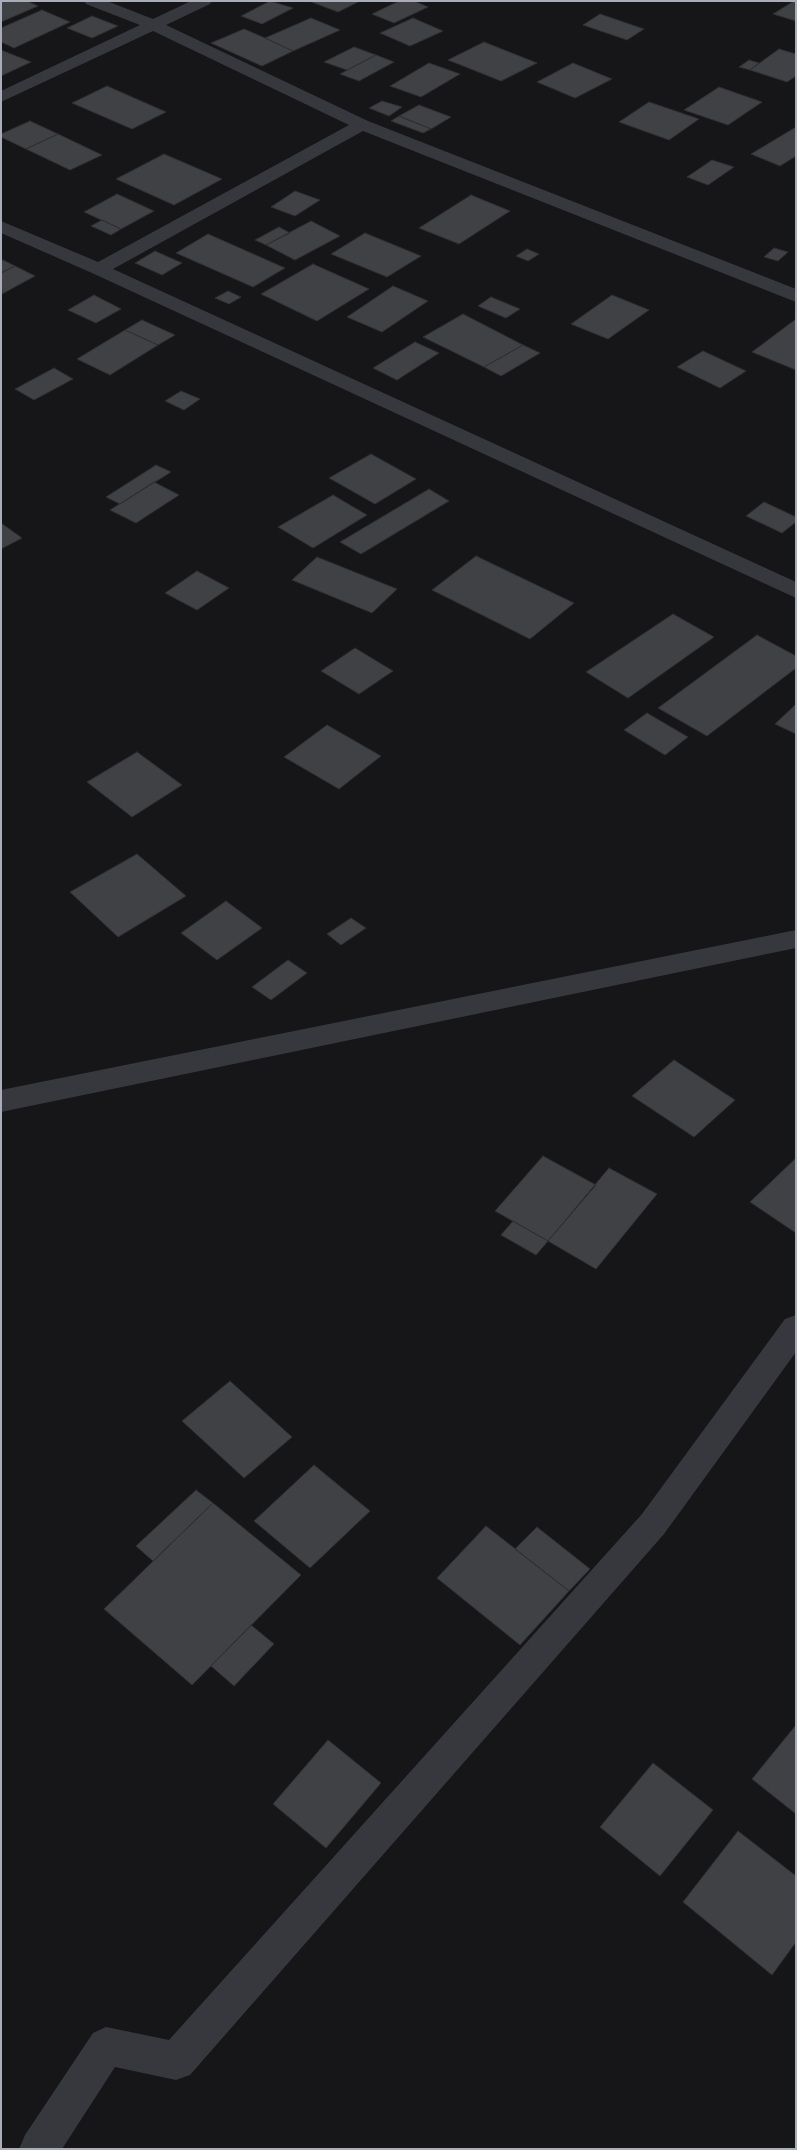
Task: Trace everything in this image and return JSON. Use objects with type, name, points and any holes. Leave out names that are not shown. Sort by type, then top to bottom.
[{"type":"street","points":[[92,1],[153,26],[362,125],[796,296]]},
{"type":"street","points":[[1,98],[204,1]]},
{"type":"street","points":[[100,269],[362,125]]},
{"type":"street","points":[[1,226],[100,269],[796,591]]},
{"type":"street","points":[[1,1101],[796,939]]},
{"type":"street","points":[[39,2149],[106,2046],[176,2061],[652,1524],[796,1328]]},
{"type":"building","points":[[1,1],[27,1],[38,6],[1,22]]},
{"type":"building","points":[[270,1],[293,8],[262,24],[241,16]]},
{"type":"building","points":[[309,1],[360,1],[338,12]]},
{"type":"building","points":[[399,1],[414,1],[428,7],[394,23],[372,14]]},
{"type":"building","points":[[796,1],[796,21],[773,14]]},
{"type":"building","points":[[42,10],[70,22],[14,48],[1,42],[1,28]]},
{"type":"building","points":[[600,14],[644,29],[627,40],[583,25]]},
{"type":"building","points":[[92,16],[118,26],[92,38],[67,28]]},
{"type":"building","points":[[311,18],[340,30],[293,51],[265,38]]},
{"type":"building","points":[[413,18],[443,31],[410,46],[380,33]]},
{"type":"building","points":[[244,29],[293,51],[262,66],[211,43]]},
{"type":"building","points":[[484,42],[537,63],[501,81],[448,60]]},
{"type":"building","points":[[354,47],[376,55],[347,70],[324,62]]},
{"type":"building","points":[[779,49],[796,54],[796,76],[787,82],[750,70]]},
{"type":"building","points":[[1,50],[31,62],[1,76]]},
{"type":"building","points":[[376,55],[394,62],[359,81],[340,74]]},
{"type":"building","points":[[749,60],[759,63],[750,70],[739,67]]},
{"type":"building","points":[[429,63],[460,74],[421,97],[390,86]]},
{"type":"building","points":[[573,63],[612,79],[575,98],[537,82]]},
{"type":"building","points":[[107,86],[166,112],[132,129],[72,103]]},
{"type":"building","points":[[719,87],[762,102],[728,125],[684,110]]},
{"type":"building","points":[[382,101],[402,107],[389,116],[369,108]]},
{"type":"building","points":[[649,102],[699,119],[669,140],[619,122]]},
{"type":"building","points":[[419,105],[451,117],[431,129],[399,116]]},
{"type":"building","points":[[399,116],[431,129],[423,133],[391,121]]},
{"type":"building","points":[[30,121],[58,134],[26,149],[1,137],[1,134]]},
{"type":"building","points":[[796,127],[796,156],[780,166],[751,154]]},
{"type":"building","points":[[58,134],[102,155],[70,170],[26,149]]},
{"type":"building","points":[[164,154],[222,179],[174,205],[116,179]]},
{"type":"building","points":[[712,160],[734,167],[708,185],[687,177]]},
{"type":"building","points":[[295,191],[320,200],[295,216],[271,207]]},
{"type":"building","points":[[117,194],[154,211],[121,229],[84,212]]},
{"type":"building","points":[[471,195],[510,211],[459,244],[419,228]]},
{"type":"building","points":[[102,220],[121,229],[111,235],[91,226]]},
{"type":"building","points":[[311,221],[340,236],[295,260],[266,245]]},
{"type":"building","points":[[279,227],[290,233],[266,245],[255,240]]},
{"type":"building","points":[[365,233],[421,256],[387,277],[331,254]]},
{"type":"building","points":[[208,234],[285,268],[253,287],[176,253]]},
{"type":"building","points":[[774,248],[788,252],[778,261],[764,257]]},
{"type":"building","points":[[527,249],[539,254],[528,261],[516,256]]},
{"type":"building","points":[[155,251],[182,263],[162,275],[135,263]]},
{"type":"building","points":[[3,260],[15,266],[1,273],[1,261]]},
{"type":"building","points":[[313,264],[369,289],[317,321],[261,294]]},
{"type":"building","points":[[15,266],[35,276],[2,294],[1,273]]},
{"type":"building","points":[[393,286],[428,301],[382,332],[347,317]]},
{"type":"building","points":[[228,291],[241,297],[229,304],[215,298]]},
{"type":"building","points":[[94,295],[121,309],[96,323],[68,310]]},
{"type":"building","points":[[612,295],[649,310],[608,339],[571,324]]},
{"type":"building","points":[[491,297],[520,309],[506,318],[478,306]]},
{"type":"building","points":[[463,314],[523,345],[484,367],[423,337]]},
{"type":"building","points":[[796,319],[796,370],[752,352]]},
{"type":"building","points":[[142,320],[175,335],[158,345],[125,330]]},
{"type":"building","points":[[125,330],[158,345],[110,375],[77,359]]},
{"type":"building","points":[[415,342],[439,353],[397,380],[373,368]]},
{"type":"building","points":[[523,345],[540,353],[501,376],[484,367]]},
{"type":"building","points":[[703,351],[746,371],[720,388],[677,367]]},
{"type":"building","points":[[54,368],[73,379],[34,400],[15,389]]},
{"type":"building","points":[[181,391],[200,399],[184,410],[165,401]]},
{"type":"building","points":[[371,454],[416,479],[375,504],[329,478]]},
{"type":"building","points":[[156,465],[171,472],[120,504],[106,497]]},
{"type":"building","points":[[154,482],[179,495],[136,523],[110,510]]},
{"type":"building","points":[[429,489],[449,501],[361,554],[340,542]]},
{"type":"building","points":[[333,495],[367,515],[313,548],[278,527]]},
{"type":"building","points":[[764,502],[796,517],[796,522],[782,533],[746,516]]},
{"type":"building","points":[[1,523],[22,538],[1,549]]},
{"type":"building","points":[[476,556],[574,603],[530,639],[432,590]]},
{"type":"building","points":[[317,557],[397,589],[372,613],[292,580]]},
{"type":"building","points":[[197,571],[229,588],[197,610],[165,593]]},
{"type":"building","points":[[673,614],[714,637],[628,698],[586,672]]},
{"type":"building","points":[[757,635],[796,656],[796,668],[707,736],[658,708]]},
{"type":"building","points":[[355,648],[393,671],[359,694],[321,671]]},
{"type":"building","points":[[796,704],[796,734],[775,724]]},
{"type":"building","points":[[647,713],[688,737],[665,755],[624,730]]},
{"type":"building","points":[[327,725],[381,756],[339,789],[284,757]]},
{"type":"building","points":[[137,752],[182,785],[132,817],[87,782]]},
{"type":"building","points":[[137,854],[186,896],[118,937],[70,892]]},
{"type":"building","points":[[226,901],[262,928],[217,960],[181,933]]},
{"type":"building","points":[[351,918],[366,928],[341,945],[327,934]]},
{"type":"building","points":[[288,960],[307,973],[271,1000],[252,987]]},
{"type":"building","points":[[674,1060],[735,1100],[694,1137],[632,1096]]},
{"type":"building","points":[[543,1156],[596,1185],[548,1241],[495,1211]]},
{"type":"building","points":[[796,1158],[796,1233],[750,1202]]},
{"type":"building","points":[[609,1168],[657,1194],[596,1269],[548,1241]]},
{"type":"building","points":[[513,1221],[548,1241],[536,1255],[501,1235]]},
{"type":"building","points":[[230,1381],[292,1437],[244,1478],[182,1421]]},
{"type":"building","points":[[314,1465],[370,1511],[310,1568],[254,1521]]},
{"type":"building","points":[[196,1490],[213,1503],[153,1561],[136,1546]]},
{"type":"building","points":[[213,1503],[301,1575],[192,1685],[104,1609]]},
{"type":"building","points":[[486,1526],[569,1591],[520,1645],[437,1578]]},
{"type":"building","points":[[537,1527],[590,1569],[569,1591],[515,1549]]},
{"type":"building","points":[[251,1625],[274,1644],[234,1686],[211,1666]]},
{"type":"building","points":[[796,1725],[796,1814],[752,1779]]},
{"type":"building","points":[[328,1740],[381,1783],[326,1848],[273,1804]]},
{"type":"building","points":[[653,1763],[713,1810],[660,1876],[600,1827]]},
{"type":"building","points":[[738,1831],[796,1876],[796,1942],[772,1975],[683,1902]]}]
